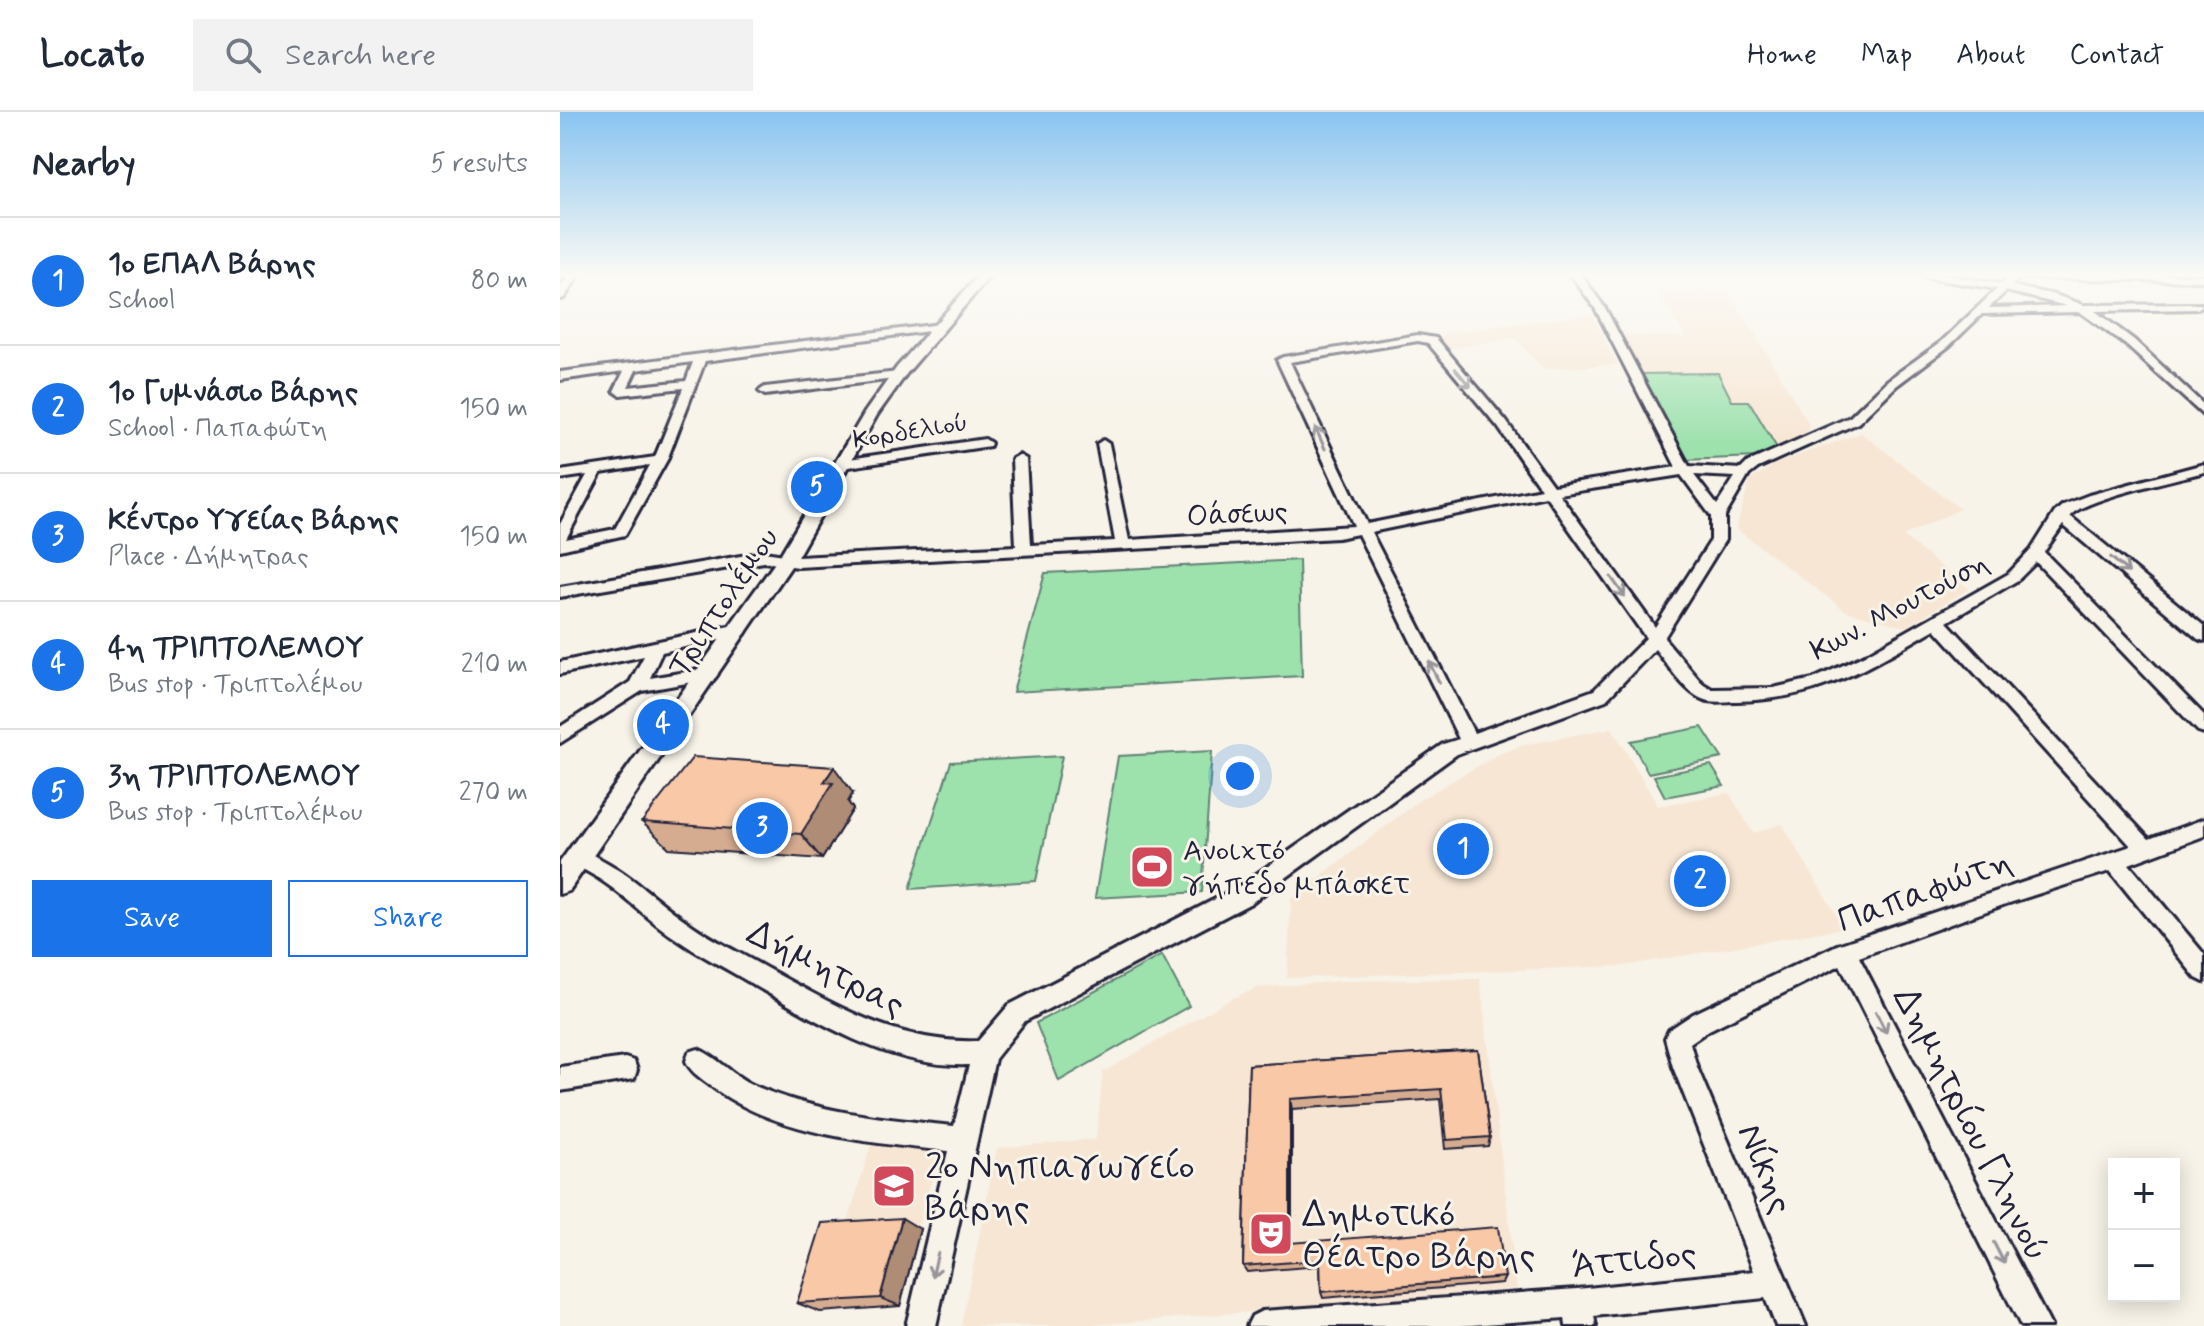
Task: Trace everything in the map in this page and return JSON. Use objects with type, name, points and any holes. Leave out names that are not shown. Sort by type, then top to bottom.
[{"type":"street","points":[[560,376],[903,332]]},
{"type":"street","name":"Τριπτολέμου","points":[[560,883],[787,559],[870,415],[936,332]]},
{"type":"street","points":[[1612,332],[1684,470],[1718,516]]},
{"type":"street","points":[[921,1326],[984,1053],[1017,1013],[1243,896],[1423,766],[1469,741],[1600,695],[1656,638],[1718,540],[1718,516],[1744,473],[1756,463],[1854,420],[1892,383],[1957,332]]},
{"type":"street","points":[[2113,332],[2204,412]]},
{"type":"street","name":"Κων. Μουτούση","points":[[1363,530],[1283,360],[1418,338],[1432,340],[1502,424],[1656,638],[1696,687],[1709,695],[1773,694],[1817,684],[1869,660],[1938,623],[2013,577],[2036,553],[2060,515]]},
{"type":"street","points":[[560,545],[620,532],[660,460],[701,357]]},
{"type":"street","points":[[632,366],[620,391],[689,384]]},
{"type":"street","points":[[765,391],[898,376]]},
{"type":"street","name":"Κορδελιού","points":[[842,464],[985,443]]},
{"type":"street","points":[[1103,444],[1123,546]]},
{"type":"street","points":[[1019,459],[1024,550]]},
{"type":"street","points":[[560,475],[660,460]]},
{"type":"street","points":[[2204,468],[2094,498],[2068,508],[2060,515],[2204,635]]},
{"type":"street","points":[[560,537],[596,470]]},
{"type":"street","name":"Οάσεως","points":[[560,592],[764,557],[798,562],[1123,546],[1363,530],[1551,491],[1684,470],[1744,473]]},
{"type":"street","points":[[1363,530],[1469,741]]},
{"type":"street","points":[[2036,553],[2204,726]]},
{"type":"street","points":[[1938,623],[2147,850]]},
{"type":"street","points":[[560,668],[739,630]]},
{"type":"street","points":[[637,686],[656,648]]},
{"type":"street","points":[[560,736],[637,686],[709,674]]},
{"type":"street","name":"Παπαφώτη","points":[[1677,1038],[1701,1022],[1845,952],[2006,895],[2147,850],[2204,827]]},
{"type":"street","name":"Δήμητρας","points":[[578,858],[597,863],[682,931],[805,1002],[874,1037],[925,1052],[954,1056],[984,1053]]},
{"type":"street","points":[[2114,861],[2204,971]]},
{"type":"street","name":"Δημητρίου Γληνού","points":[[1845,952],[2036,1326]]},
{"type":"street","name":"Νίκης","points":[[1677,1038],[1685,1067],[1791,1326]]},
{"type":"street","points":[[698,1061],[745,1094],[793,1112],[872,1130],[964,1140]]},
{"type":"street","points":[[560,1079],[625,1070]]},
{"type":"street","name":"Άττιδος","points":[[1262,1326],[1579,1314],[1773,1283]]},
{"type":"shaded area","points":[[1601,332],[1617,365],[1543,369],[1515,338],[1447,349],[1439,339],[1447,333]]},
{"type":"shaded area","points":[[1683,332],[1753,332],[1809,424],[1807,433],[1777,448],[1749,401],[1732,401],[1637,374],[1618,335],[1686,337]]},
{"type":"shaded area","points":[[1861,433],[1960,509],[1903,536],[1969,589],[1905,627],[1846,611],[1736,529],[1750,480],[1777,463]]},
{"type":"shaded area","points":[[1612,728],[1658,806],[1729,793],[1753,833],[1782,824],[1844,928],[1623,966],[1287,978],[1291,899],[1421,799],[1499,754],[1524,745]]},
{"type":"shaded area","points":[[1480,979],[1517,1289],[1083,1326],[961,1326],[997,1148],[1096,1139],[1103,1072],[1231,999],[1257,988],[1342,981]]},
{"type":"shaded area","name":"2ο Νηπιαγωγείο Βάρης","points":[[873,1138],[941,1148],[919,1224],[846,1228]]},
{"type":"green space","points":[[1718,373],[1732,401],[1749,401],[1777,448],[1757,457],[1683,460],[1637,374]]},
{"type":"green space","points":[[1299,560],[1302,676],[1013,692],[1045,573]]},
{"type":"green space","points":[[1702,727],[1722,758],[1648,773],[1631,741]]},
{"type":"green space","points":[[1212,751],[1202,892],[1095,898],[1118,756]]},
{"type":"green space","points":[[1062,756],[1036,881],[910,889],[951,762]]},
{"type":"green space","points":[[1711,765],[1724,786],[1665,797],[1654,776]]},
{"type":"green space","points":[[1162,955],[1189,1006],[1059,1081],[1036,1023]]},
{"type":"building","points":[[693,757],[834,767],[824,782],[833,783],[801,834],[642,822]]},
{"type":"building","points":[[1478,1050],[1490,1137],[1447,1140],[1441,1089],[1290,1099],[1290,1243],[1498,1227],[1505,1277],[1321,1292],[1320,1260],[1243,1266],[1249,1065]]},
{"type":"building","points":[[902,1218],[880,1298],[797,1303],[822,1223]]},
{"type":"place","name":"3η ΤΡΙΠΤΟΛΕΜΟΥ","points":[[817,487]]},
{"type":"place","name":"4η ΤΡΙΠΤΟΛΕΜΟΥ","points":[[663,725]]},
{"type":"place","name":"Κέντρο Υγείας Βάρης","points":[[762,828]]},
{"type":"place","name":"1ο ΕΠΑΛ Βάρης","points":[[1463,849]]},
{"type":"place","name":"Ανοιχτό γήπεδο μπάσκετ","points":[[1152,867]]},
{"type":"place","name":"1ο Γυμνάσιο Βάρης","points":[[1700,881]]},
{"type":"place","name":"2ο Νηπιαγωγείο Βάρης","points":[[894,1186]]},
{"type":"place","name":"Δημοτικό Θέατρο Βάρης","points":[[1271,1234]]}]
